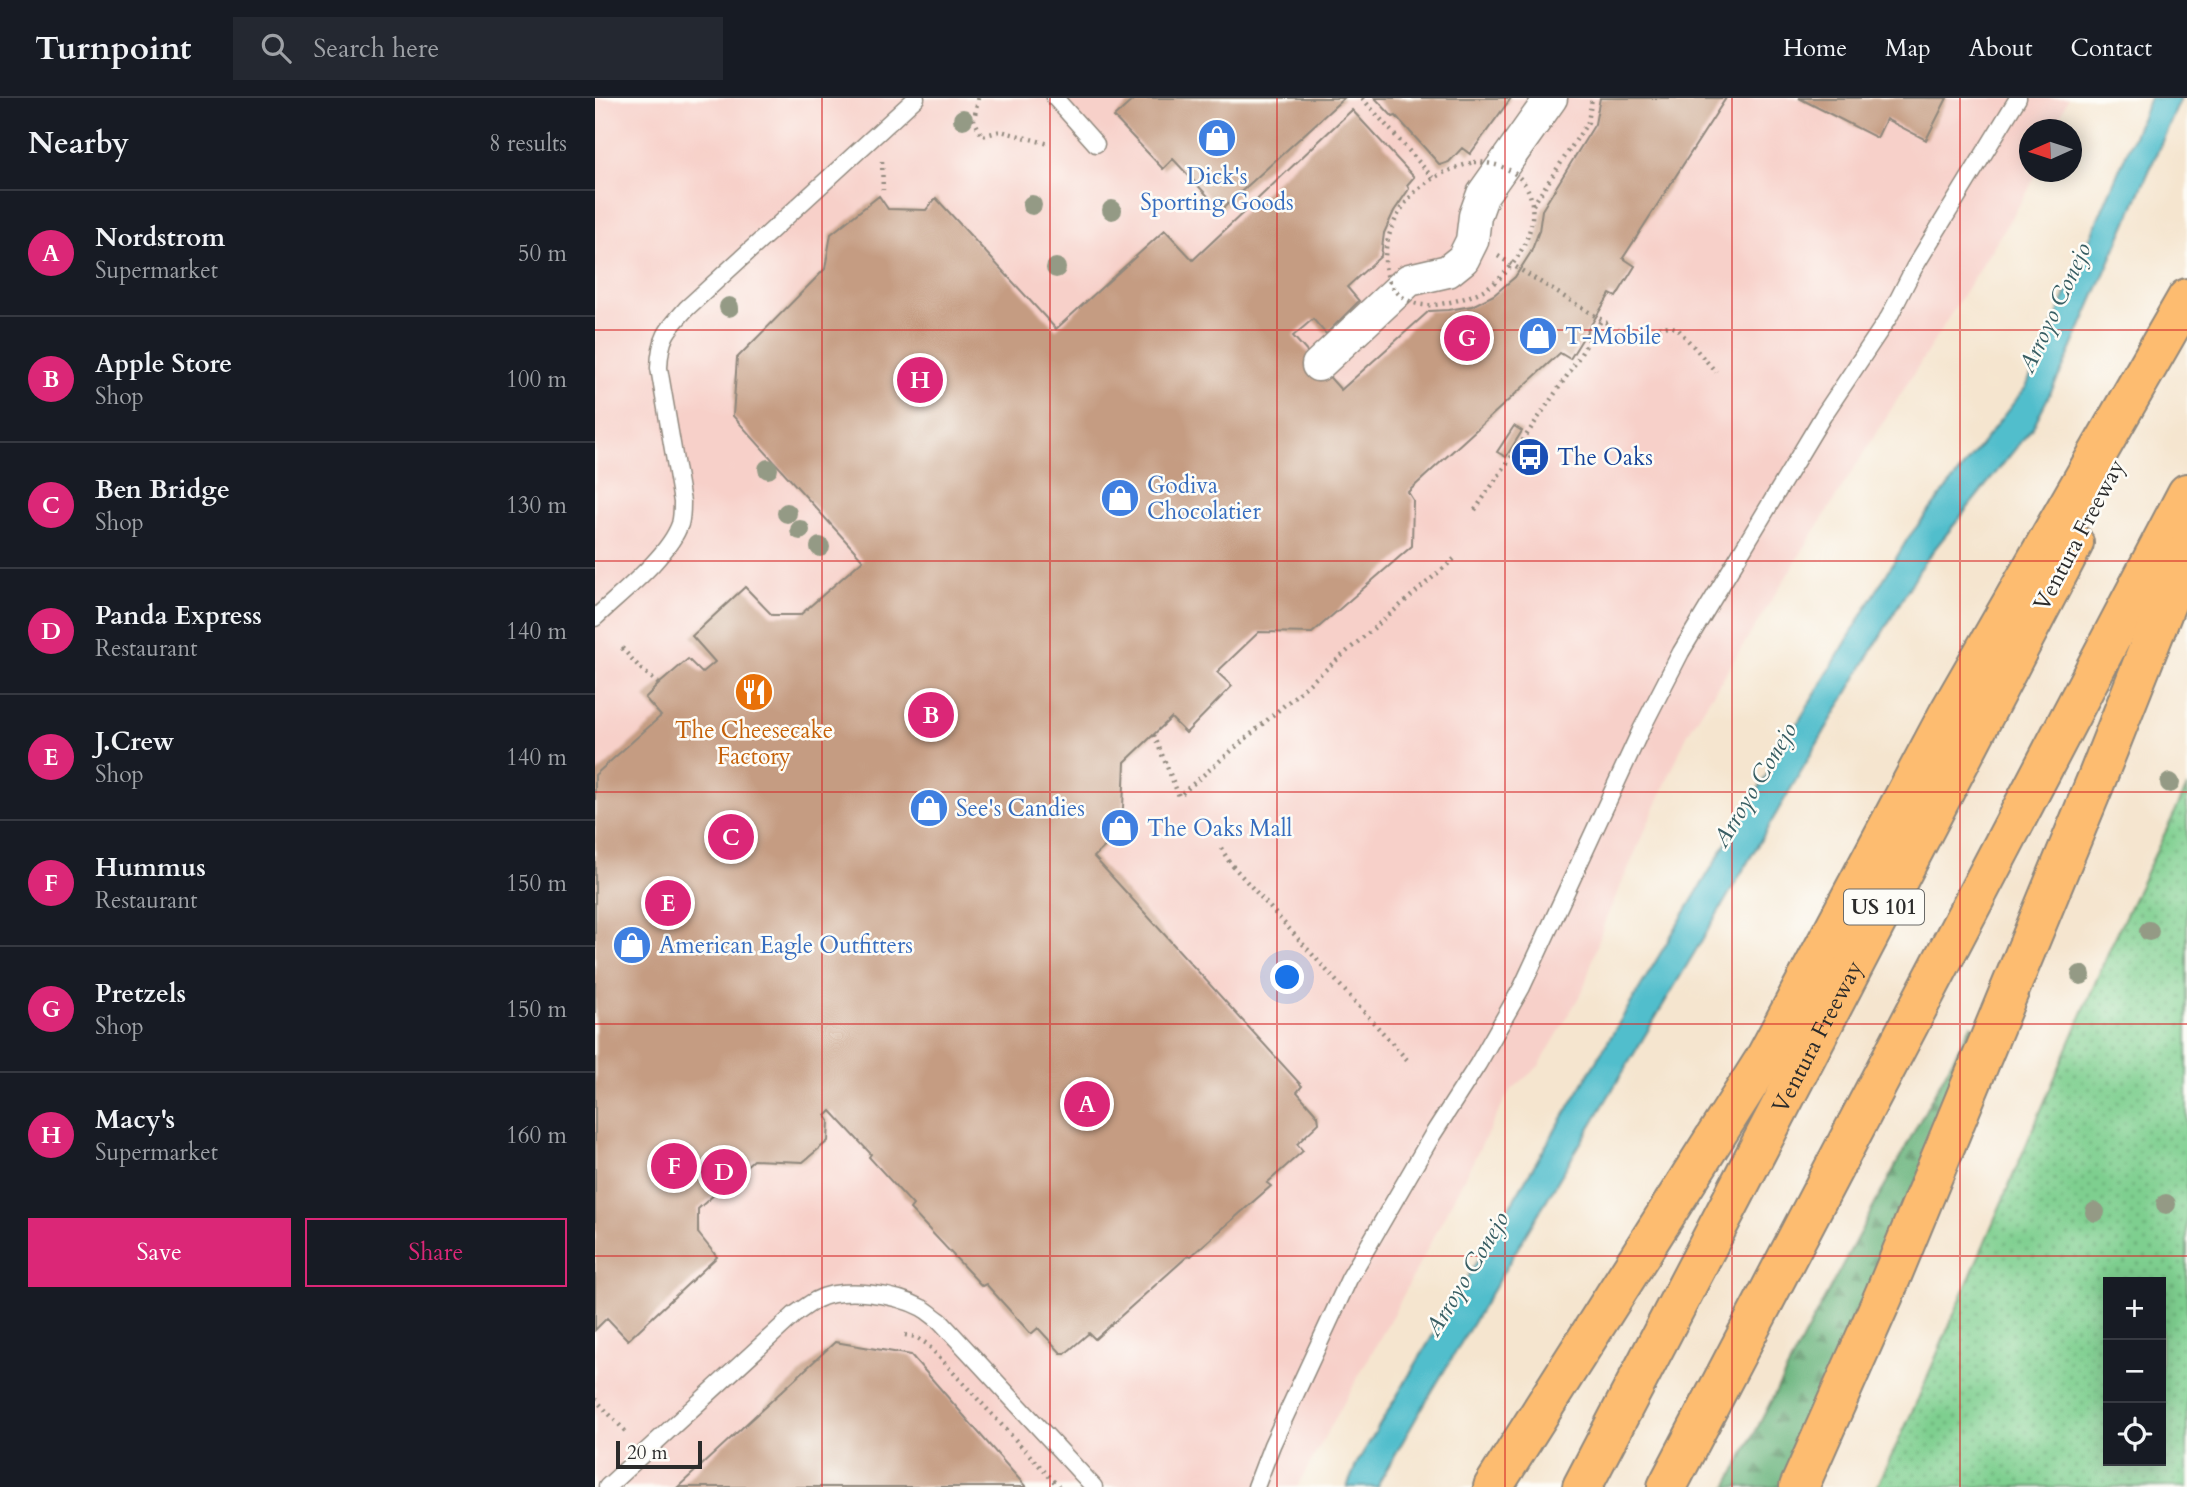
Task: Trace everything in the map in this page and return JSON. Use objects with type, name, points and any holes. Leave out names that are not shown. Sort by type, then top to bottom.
[{"type":"highway","points":[[1493,1487],[1764,1060],[1948,714],[2187,298]]},
{"type":"highway","name":"Ventura Freeway","points":[[1582,1487],[2187,328]]},
{"type":"highway","name":"US 101","points":[[1669,1484],[2187,493]]},
{"type":"highway","points":[[1799,1487],[1905,1243],[2095,783],[2187,551]]},
{"type":"street","points":[[1318,365],[1409,280],[1448,271],[1463,259],[1472,241],[1475,216],[1483,194],[1551,98]]},
{"type":"lane","points":[[595,618],[671,542],[681,522],[682,502],[659,368],[660,347],[666,331],[687,308],[916,98]]},
{"type":"lane","points":[[1055,98],[1096,144]]},
{"type":"lane","points":[[1255,1487],[1349,1279],[1522,987],[1640,732],[1681,652],[1823,416],[1889,317],[1914,268],[2018,98]]},
{"type":"lane","points":[[607,1487],[794,1315],[818,1299],[844,1293],[872,1294],[895,1299],[922,1308],[940,1321],[1094,1487]]},
{"type":"path","points":[[978,98],[974,120],[982,136],[1001,131],[1049,144]]},
{"type":"path","points":[[1362,98],[1433,178]]},
{"type":"path","points":[[1533,205],[1588,122],[1592,98]]},
{"type":"path","points":[[882,161],[883,190]]},
{"type":"path","points":[[1474,162],[1490,162],[1507,167],[1517,174],[1527,187],[1533,205],[1531,226],[1524,247],[1510,268],[1492,285],[1469,297],[1422,306],[1398,294],[1391,285],[1385,264],[1388,239],[1394,222],[1416,191],[1433,178],[1474,162]]},
{"type":"path","points":[[1472,241],[1618,330],[1669,326],[1678,329],[1716,372]]},
{"type":"path","points":[[1475,510],[1571,370],[1602,319]]},
{"type":"path","points":[[1154,735],[1178,796],[1454,559]]},
{"type":"path","points":[[622,648],[659,684]]},
{"type":"path","points":[[1221,848],[1230,863],[1409,1063]]},
{"type":"path","points":[[905,1335],[916,1336],[927,1344],[1059,1487]]},
{"type":"path","points":[[595,1399],[627,1433]]},
{"type":"shaded area","name":"The Oaks Mall","points":[[595,98],[2068,98],[2059,119],[2019,119],[2019,182],[2032,182],[2028,191],[1687,735],[1605,921],[1583,990],[1539,1066],[1509,1092],[1396,1309],[1297,1487],[595,1487]]},
{"type":"green space","points":[[2187,787],[2187,1487],[1877,1487],[1918,1399],[2110,948]]},
{"type":"green space","points":[[1971,1025],[1983,1033],[1782,1487],[1727,1487],[1805,1335]]},
{"type":"water","points":[[2150,98],[2181,98],[2063,368],[2033,427],[1924,562],[1422,1408],[1378,1487],[1347,1487],[1357,1463],[1908,538],[2026,387]]},
{"type":"building","name":"Dick's Sporting Goods","points":[[1135,98],[1344,98],[1221,210],[1173,159],[1163,169],[1114,117]]},
{"type":"building","points":[[1375,98],[1511,98],[1470,154],[1462,148],[1449,162],[1440,165],[1396,116],[1393,117]]},
{"type":"building","points":[[1600,98],[1726,98],[1623,258],[1635,266],[1616,297],[1610,294],[1570,359],[1560,353],[1408,492],[1413,500],[1412,546],[1312,633],[1259,632],[1217,672],[1232,686],[1186,733],[1171,718],[1125,762],[1122,830],[1094,857],[1302,1086],[1297,1092],[1318,1116],[1319,1123],[1297,1144],[1303,1151],[1267,1183],[1271,1186],[1095,1339],[1089,1333],[1066,1353],[1061,1353],[1038,1328],[1031,1334],[986,1284],[982,1286],[910,1209],[913,1205],[831,1111],[826,1116],[829,1121],[828,1141],[803,1162],[753,1160],[698,1209],[698,1233],[717,1257],[628,1340],[607,1318],[595,1330],[595,775],[661,716],[645,698],[659,684],[688,659],[702,673],[715,662],[692,636],[745,587],[772,615],[800,615],[863,560],[733,416],[737,358],[825,269],[831,234],[879,196],[888,209],[926,210],[936,198],[1056,329],[1165,230],[1193,260],[1352,110],[1414,177],[1407,185],[1409,189],[1394,211],[1384,233],[1381,256],[1347,287],[1359,301],[1326,334],[1313,319],[1293,336],[1341,390],[1429,311],[1472,306],[1494,295],[1515,277],[1531,252],[1539,231],[1542,210],[1595,124]]},
{"type":"building","points":[[1799,98],[1947,98],[1926,140],[1886,119],[1877,138]]},
{"type":"building","points":[[1514,426],[1522,431],[1506,457],[1497,452]]},
{"type":"building","points":[[835,1342],[911,1355],[1026,1487],[678,1487]]},
{"type":"place","name":"Dick's Sporting Goods","points":[[1217,138]]},
{"type":"place","name":"T-Mobile","points":[[1538,336]]},
{"type":"place","name":"Pretzels","points":[[1467,338]]},
{"type":"place","name":"Macy's","points":[[920,380]]},
{"type":"place","name":"The Oaks","points":[[1530,457]]},
{"type":"place","name":"Godiva Chocolatier","points":[[1120,498]]},
{"type":"place","name":"The Cheesecake Factory","points":[[754,692]]},
{"type":"place","name":"Apple Store","points":[[931,715]]},
{"type":"place","name":"See's Candies","points":[[929,808]]},
{"type":"place","name":"The Oaks Mall","points":[[1120,828]]},
{"type":"place","name":"Ben Bridge","points":[[731,837]]},
{"type":"place","name":"J.Crew","points":[[668,903]]},
{"type":"place","name":"American Eagle Outfitters","points":[[632,945]]},
{"type":"place","name":"Nordstrom","points":[[1087,1104]]},
{"type":"place","name":"Hummus","points":[[674,1166]]},
{"type":"place","name":"Panda Express","points":[[724,1172]]},
{"type":"water label","name":"Arroyo Conejo","points":[[2055,308]]},
{"type":"water label","name":"Arroyo Conejo","points":[[1755,785]]},
{"type":"water label","name":"Arroyo Conejo","points":[[1467,1274]]}]
